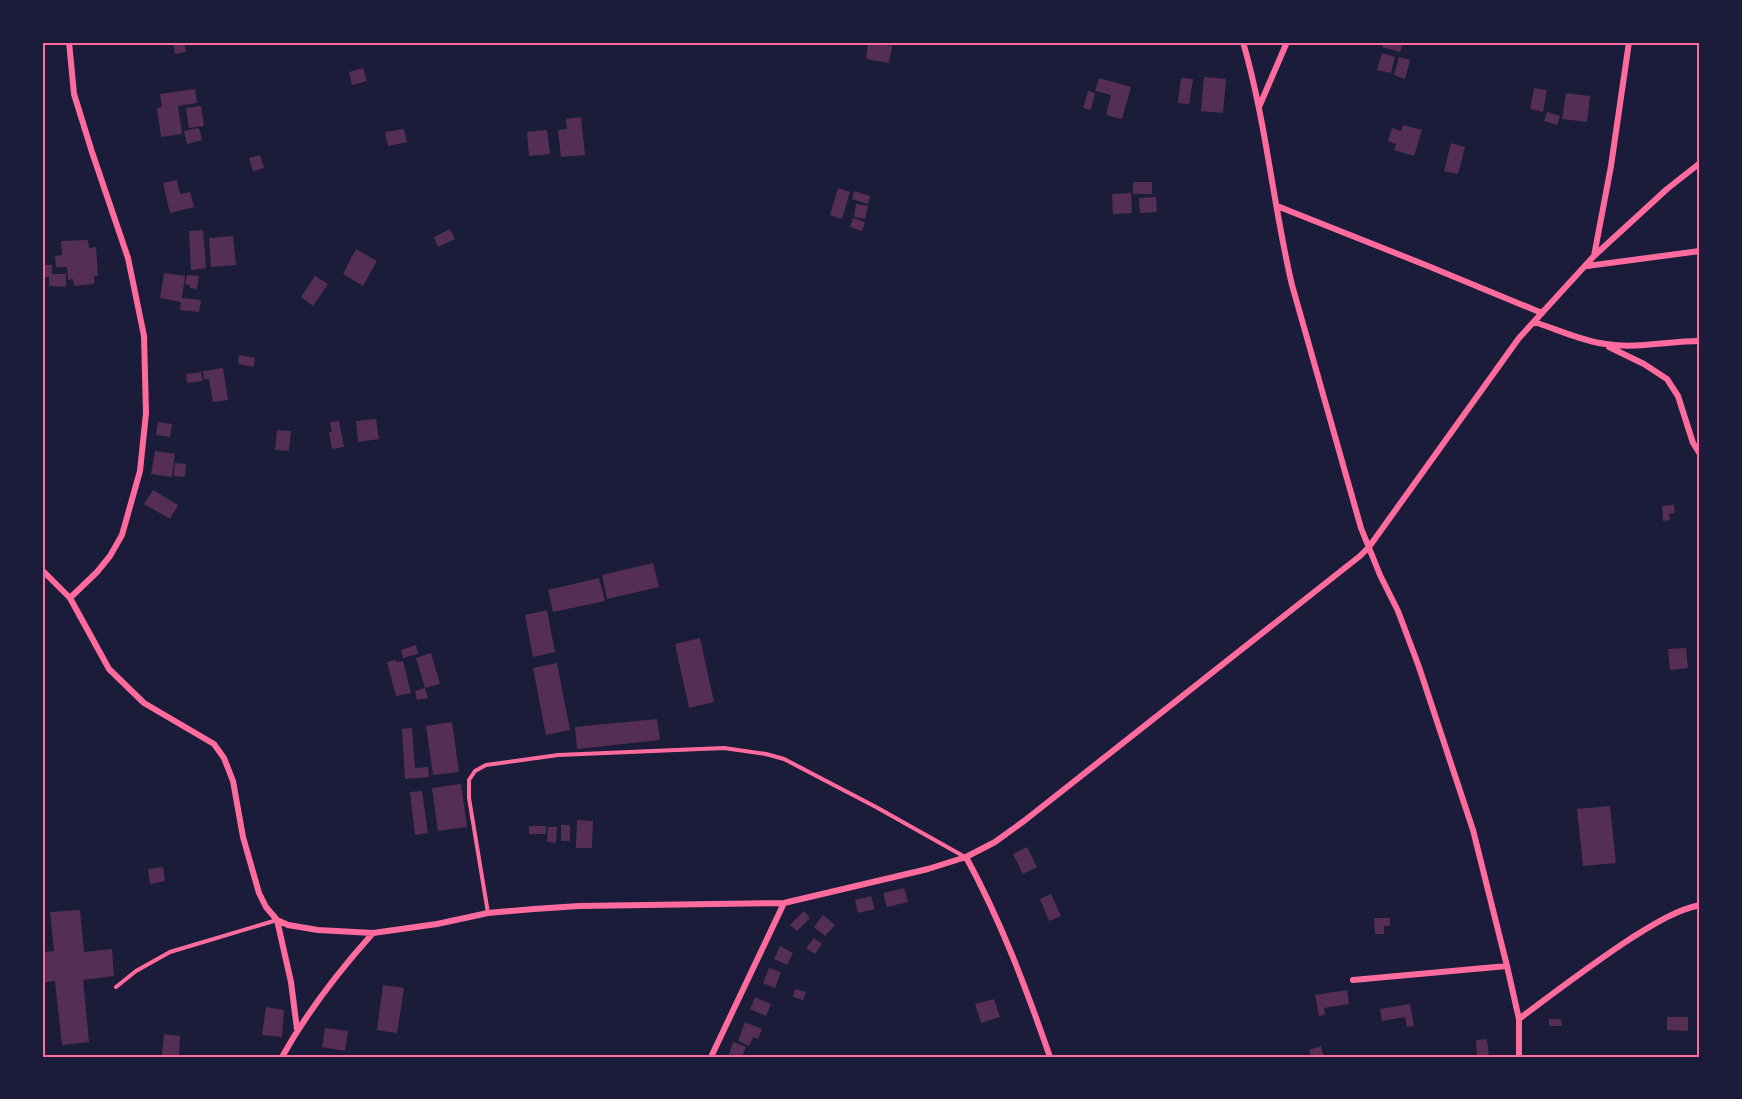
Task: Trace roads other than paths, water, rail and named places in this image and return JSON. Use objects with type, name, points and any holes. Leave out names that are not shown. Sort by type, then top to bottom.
[{"type":"street","points":[[69,42],[74,94],[94,161],[128,258],[144,336],[146,413],[140,471],[122,535],[98,572],[70,598]]},
{"type":"street","points":[[1243,42],[1292,285],[1354,505],[1380,575],[1398,611],[1473,830],[1519,1019],[1519,1057]]},
{"type":"street","points":[[1258,108],[1287,42]]},
{"type":"street","points":[[1594,256],[1611,166],[1629,42]]},
{"type":"street","points":[[42,570],[70,598],[109,669],[144,703],[214,744],[224,758],[233,782],[243,837],[259,893],[266,908],[278,920],[288,925],[318,930],[373,933],[437,924],[488,913],[579,906],[784,903],[928,869],[966,857],[995,842],[1065,790],[1369,547],[1495,370],[1534,322],[1594,256],[1700,162]]},
{"type":"street","points":[[1277,206],[1542,313]]},
{"type":"street","points":[[1586,266],[1700,251]]},
{"type":"street","points":[[1534,322],[1604,344],[1644,364],[1666,379],[1678,396],[1693,443],[1700,454]]},
{"type":"street","points":[[1604,344],[1626,346],[1700,341]]},
{"type":"street","points":[[966,857],[996,916],[1035,1012],[1050,1057]]},
{"type":"street","points":[[711,1057],[784,903]]},
{"type":"street","points":[[1519,1019],[1646,929],[1676,913],[1700,905]]},
{"type":"street","points":[[278,920],[291,982],[297,1029]]},
{"type":"street","points":[[282,1057],[297,1029],[333,979],[373,933]]},
{"type":"street","points":[[1353,980],[1507,966]]},
{"type":"lane","points":[[488,913],[469,780],[475,771],[486,765],[558,755],[724,748],[766,754],[784,759],[966,857]]},
{"type":"lane","points":[[116,987],[144,966],[170,952],[278,920]]}]
